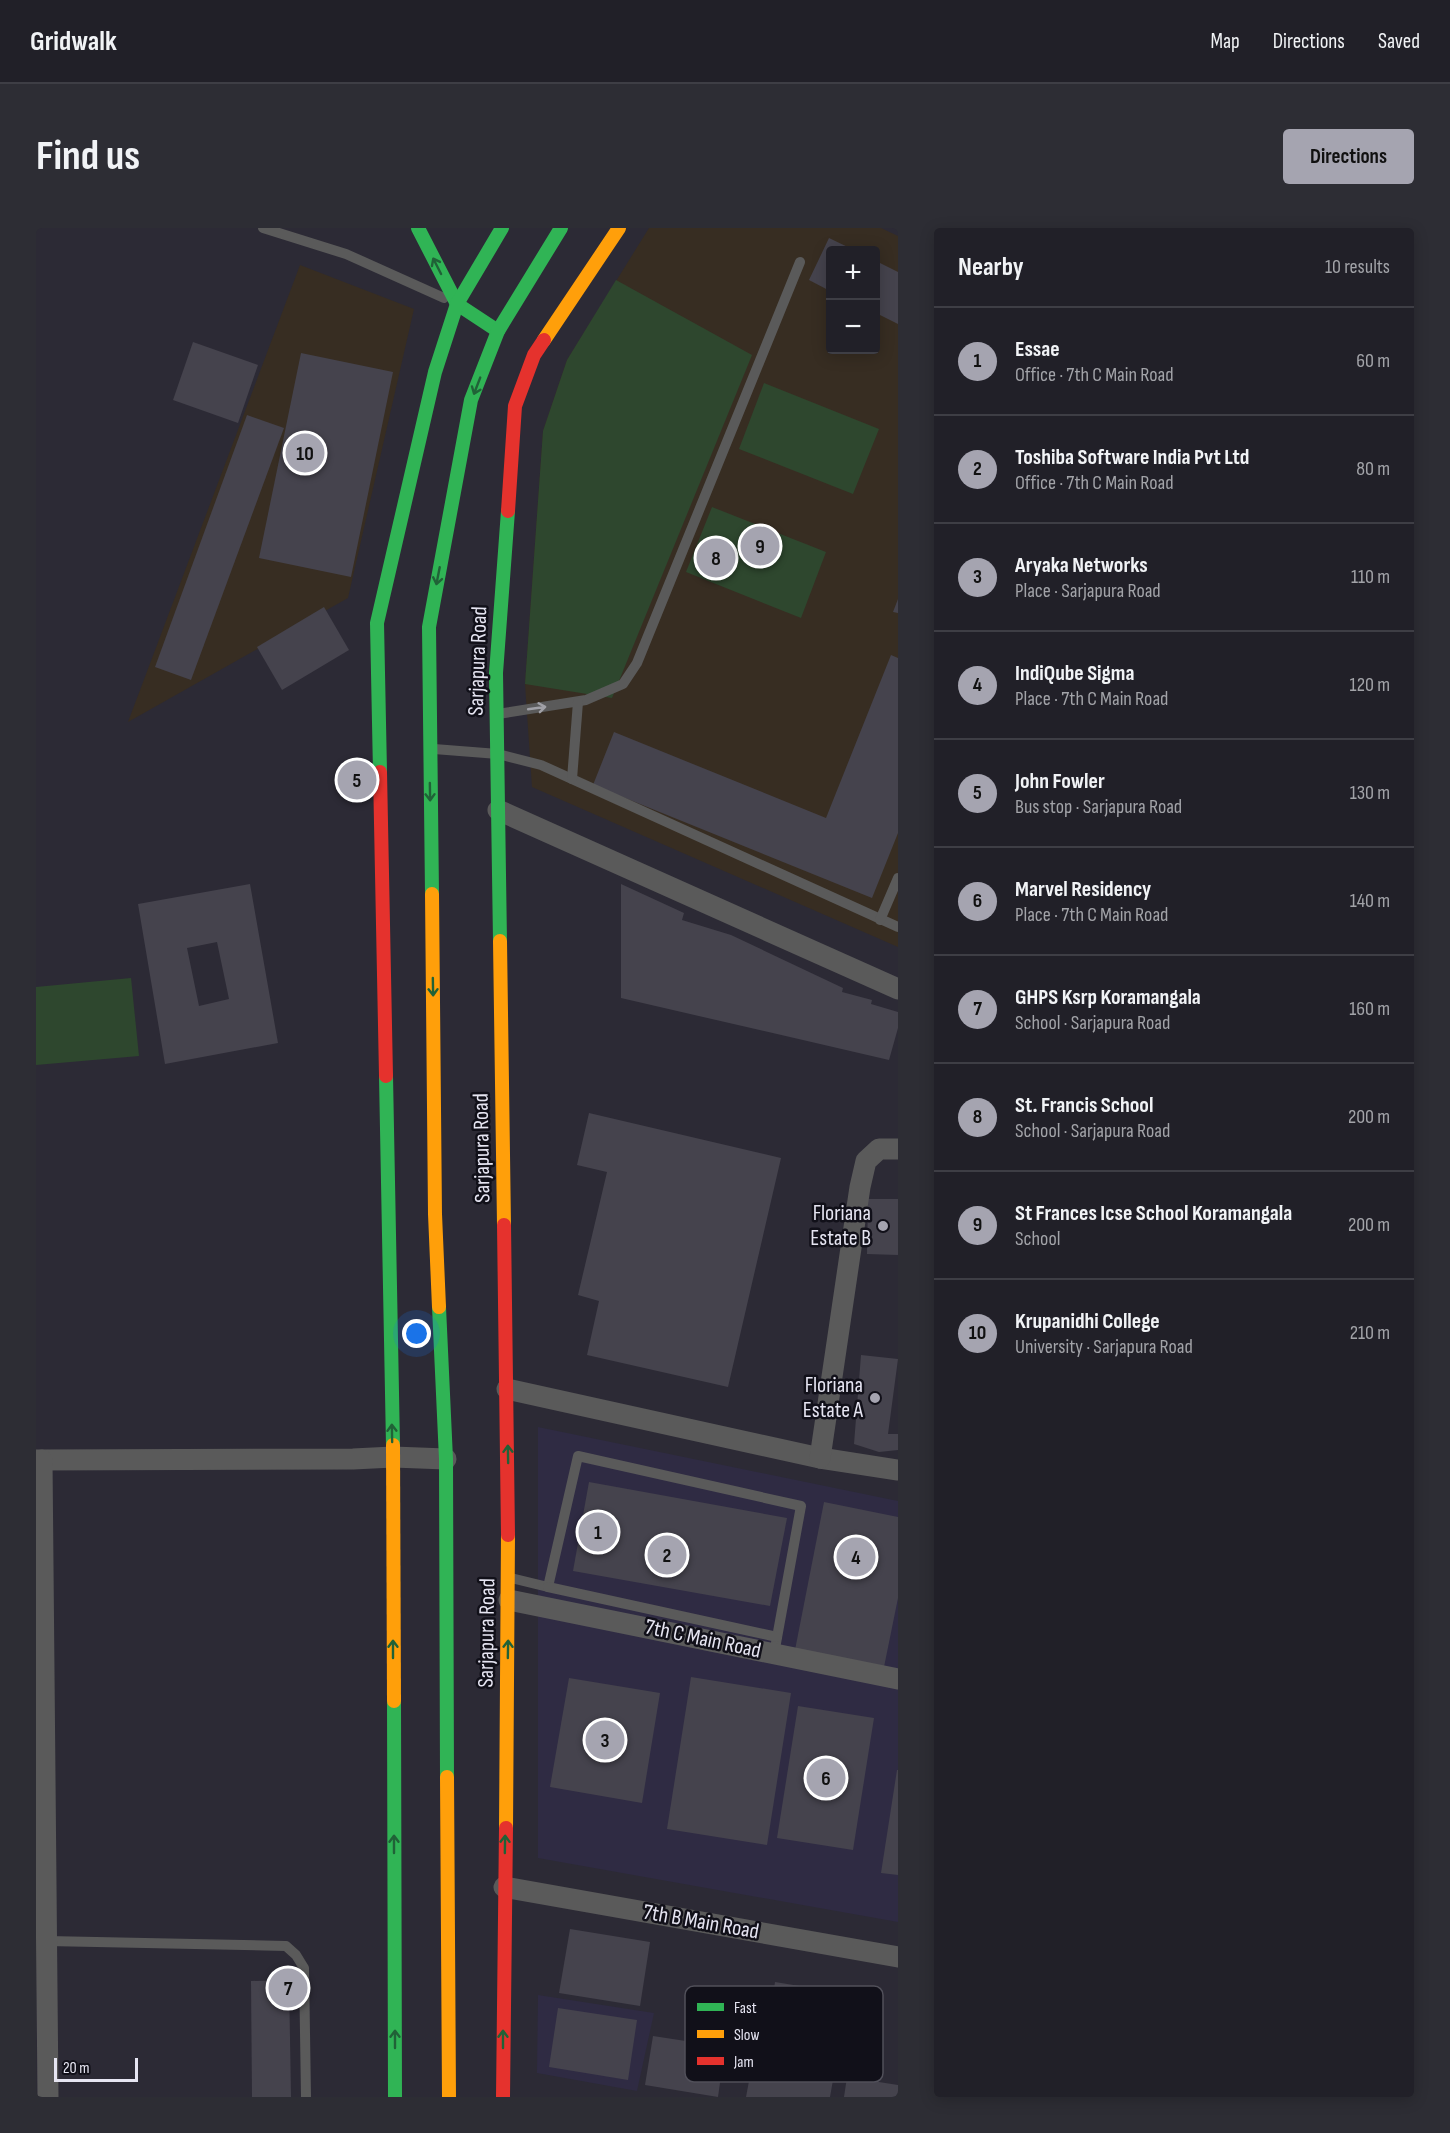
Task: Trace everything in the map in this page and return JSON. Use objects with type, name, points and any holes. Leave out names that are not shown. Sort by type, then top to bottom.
[{"type":"main road","points":[[418,228],[457,304],[498,331]]},
{"type":"main road","points":[[395,2097],[393,1457],[378,623],[435,372],[457,304],[502,228]]},
{"type":"main road","name":"Sarjapura Road","points":[[449,2097],[446,1459],[435,1214],[429,627],[471,400],[498,331],[523,280],[561,228]]},
{"type":"main road","name":"Sarjapura Road","points":[[503,2097],[509,1578],[496,673],[515,406],[534,355],[619,228]]},
{"type":"street","points":[[498,810],[898,989]]},
{"type":"street","points":[[820,1458],[860,1187],[866,1161],[879,1149],[898,1149]]},
{"type":"street","points":[[507,1389],[820,1458],[898,1470]]},
{"type":"street","points":[[48,2097],[41,1941],[39,1460],[393,1457],[446,1459]]},
{"type":"street","name":"7th C Main Road","points":[[509,1600],[776,1645],[898,1679]]},
{"type":"street","name":"7th B Main Road","points":[[504,1887],[898,1957]]},
{"type":"lane","points":[[263,228],[346,254],[457,304]]},
{"type":"lane","points":[[497,714],[578,702],[623,684],[637,663],[800,262]]},
{"type":"lane","points":[[572,779],[578,702]]},
{"type":"lane","points":[[430,749],[498,754],[541,765],[898,927]]},
{"type":"lane","points":[[880,920],[898,878]]},
{"type":"lane","points":[[509,1578],[776,1645],[801,1506],[578,1456],[548,1587]]},
{"type":"lane","points":[[41,1941],[286,1946],[296,1955],[304,1968],[306,2097]]},
{"type":"shaded area","points":[[649,228],[881,228],[898,236],[898,947],[532,787],[525,684],[543,431],[567,360]]},
{"type":"shaded area","points":[[300,265],[414,309],[348,598],[128,722]]},
{"type":"shaded area","points":[[538,1427],[898,1501],[898,1922],[538,1858]]},
{"type":"shaded area","points":[[538,1995],[654,2013],[637,2091],[537,2073]]},
{"type":"green space","points":[[616,280],[752,355],[612,698],[525,684],[543,431],[567,360]]},
{"type":"green space","points":[[764,383],[879,429],[853,494],[739,449]]},
{"type":"green space","points":[[712,507],[826,552],[801,618],[686,572]]},
{"type":"green space","points":[[131,978],[139,1056],[36,1065],[36,987]]},
{"type":"building","points":[[829,238],[846,246],[826,246],[826,289],[809,280]]},
{"type":"building","points":[[880,263],[898,272],[898,324],[880,315]]},
{"type":"building","points":[[193,342],[258,365],[238,423],[173,400]]},
{"type":"building","points":[[301,353],[393,372],[351,577],[259,558]]},
{"type":"building","points":[[247,415],[284,428],[191,680],[155,667]]},
{"type":"building","points":[[898,599],[898,613],[893,612]]},
{"type":"building","points":[[324,607],[349,650],[282,690],[257,647]]},
{"type":"building","points":[[891,655],[898,658],[898,833],[872,898],[593,785],[614,732],[826,818]]},
{"type":"building","points":[[250,884],[278,1043],[165,1064],[138,904]],"holes":[[[217,942],[229,999],[199,1006],[187,948]]]},
{"type":"building","points":[[621,884],[684,913],[682,920],[731,935],[843,988],[842,992],[872,1000],[871,1004],[898,1012],[898,1028],[889,1060],[621,998]]},
{"type":"building","points":[[589,1113],[781,1158],[728,1387],[587,1355],[599,1301],[578,1295],[607,1172],[577,1165]]},
{"type":"building","name":"Floriana Estate B","points":[[868,1199],[898,1199],[898,1255],[867,1254]]},
{"type":"building","name":"Floriana Estate A","points":[[861,1355],[898,1359],[888,1434],[898,1434],[898,1450],[879,1452],[854,1444]]},
{"type":"building","points":[[589,1482],[787,1518],[770,1606],[573,1571]]},
{"type":"building","points":[[824,1502],[898,1517],[898,1598],[884,1667],[795,1650]]},
{"type":"building","points":[[691,1677],[791,1693],[767,1845],[667,1829]]},
{"type":"building","points":[[569,1678],[660,1693],[642,1803],[550,1787]]},
{"type":"building","points":[[798,1706],[874,1718],[853,1850],[777,1838]]},
{"type":"building","points":[[898,1770],[898,1875],[881,1873]]},
{"type":"building","points":[[570,1929],[650,1942],[640,2006],[559,1993]]},
{"type":"building","points":[[289,1980],[291,2097],[252,2097],[251,1981]]},
{"type":"building","points":[[775,1982],[800,1986],[774,1986]]},
{"type":"building","points":[[558,2008],[637,2020],[628,2080],[549,2067]]},
{"type":"building","points":[[653,2036],[685,2041],[685,2082],[720,2082],[718,2097],[645,2085]]},
{"type":"building","points":[[749,2082],[833,2082],[830,2097],[746,2097]]},
{"type":"building","points":[[846,2082],[879,2082],[898,2085],[898,2097],[844,2097]]},
{"type":"traffic: fast","points":[[418,228],[457,304],[498,331]]},
{"type":"traffic: fast","points":[[380,772],[377,623],[435,372],[457,304],[502,228]]},
{"type":"traffic: fast","points":[[432,894],[429,627],[471,400],[498,331],[561,228]]},
{"type":"traffic: fast","points":[[500,941],[496,673],[508,511]]},
{"type":"traffic: fast","points":[[386,1076],[393,1445]]},
{"type":"traffic: fast","points":[[439,1307],[446,1459],[447,1777]]},
{"type":"traffic: fast","points":[[394,1701],[395,2097]]},
{"type":"traffic: slow","points":[[544,340],[619,228]]},
{"type":"traffic: slow","points":[[432,894],[435,1214],[439,1307]]},
{"type":"traffic: slow","points":[[500,941],[504,1225]]},
{"type":"traffic: slow","points":[[393,1445],[394,1701]]},
{"type":"traffic: slow","points":[[506,1828],[508,1535]]},
{"type":"traffic: slow","points":[[447,1777],[449,2097]]},
{"type":"traffic: jam","points":[[508,511],[515,406],[534,355],[544,340]]},
{"type":"traffic: jam","points":[[380,772],[386,1076]]},
{"type":"traffic: jam","points":[[504,1225],[508,1535]]},
{"type":"traffic: jam","points":[[503,2097],[506,1828]]},
{"type":"place","name":"Krupanidhi College","points":[[305,453]]},
{"type":"place","name":"St Frances Icse School Koramangala","points":[[760,546]]},
{"type":"place","name":"St. Francis School","points":[[716,558]]},
{"type":"place","name":"John Fowler","points":[[357,780]]},
{"type":"place","name":"Floriana Estate B","points":[[883,1226]]},
{"type":"place","name":"Floriana Estate A","points":[[875,1398]]},
{"type":"place","name":"Essae","points":[[598,1532]]},
{"type":"place","name":"Toshiba Software India Pvt Ltd","points":[[667,1555]]},
{"type":"place","name":"IndiQube Sigma","points":[[856,1557]]},
{"type":"place","name":"Aryaka Networks","points":[[605,1740]]},
{"type":"place","name":"Marvel Residency","points":[[826,1778]]},
{"type":"place","name":"GHPS Ksrp Koramangala","points":[[288,1988]]}]
